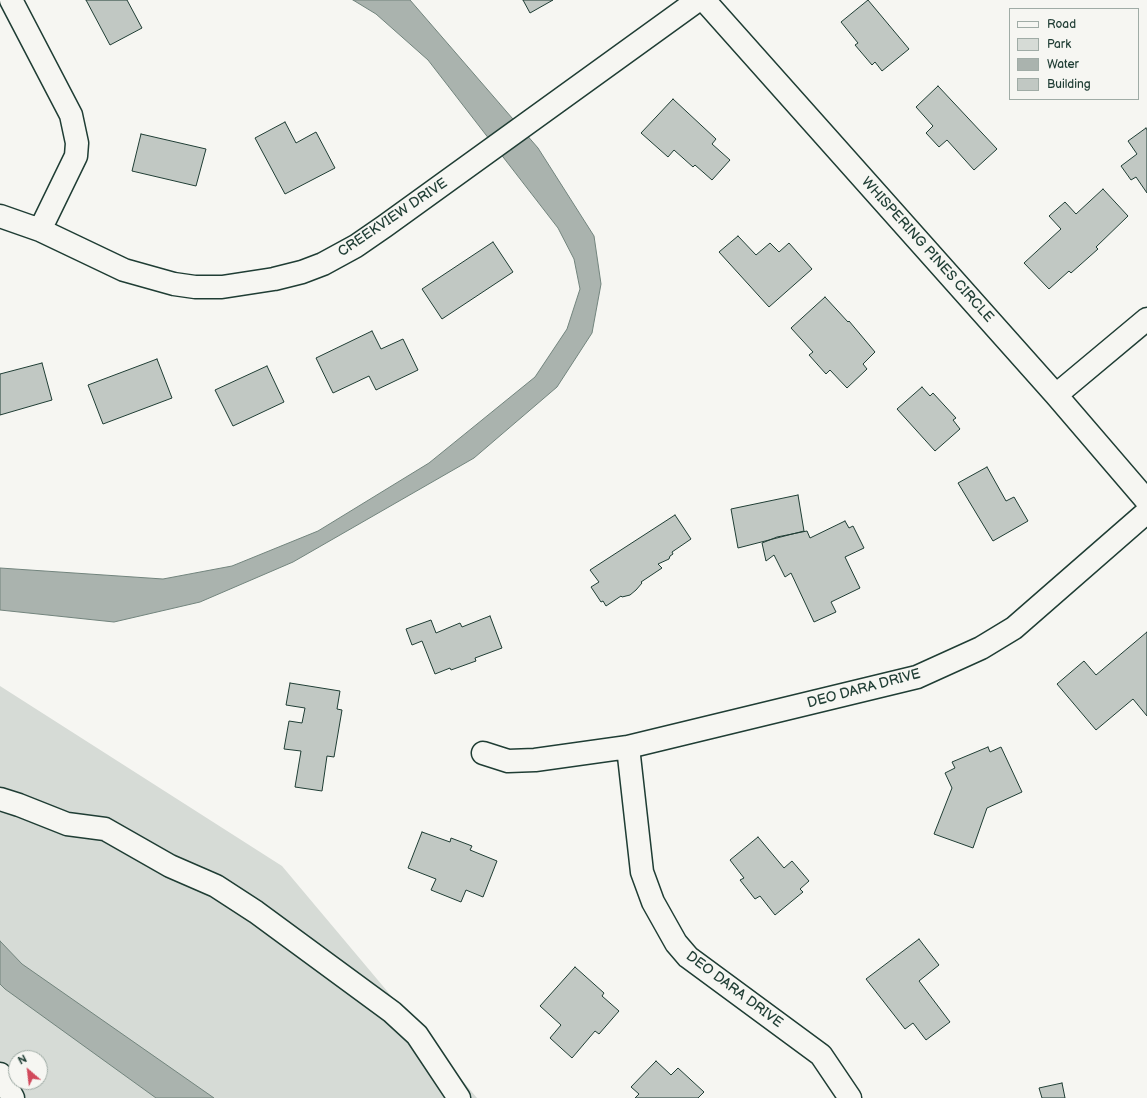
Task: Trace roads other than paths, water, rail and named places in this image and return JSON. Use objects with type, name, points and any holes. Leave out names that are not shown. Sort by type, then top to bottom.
[{"type":"street","points":[[11,0],[71,115],[77,143],[76,156],[40,230]]},
{"type":"street","name":"CREEKVIEW DRIVE","points":[[0,216],[40,230],[124,270],[174,284],[195,287],[222,287],[274,280],[316,267],[356,246],[698,0]]},
{"type":"street","name":"WHISPERING PINES CIRCLE","points":[[704,0],[1056,395],[1147,501]]},
{"type":"street","points":[[1056,395],[1147,319]]},
{"type":"street","name":"DEO DARA DRIVE","points":[[483,753],[508,761],[535,760],[628,746],[917,677],[981,648],[1014,628],[1147,512]]},
{"type":"street","name":"DEO DARA DRIVE","points":[[628,746],[642,872],[653,902],[676,943],[688,957],[821,1055],[850,1098]]},
{"type":"street","points":[[0,799],[19,804],[68,824],[105,829],[170,866],[216,886],[256,912],[392,1012],[417,1035],[459,1098]]},
{"type":"street","points":[[0,1074],[13,1098]]},
{"type":"water","points":[[353,0],[410,0],[538,148],[594,236],[601,284],[592,333],[557,387],[474,458],[293,562],[200,602],[114,622],[0,610],[0,568],[163,579],[232,566],[318,531],[429,463],[535,377],[567,329],[580,289],[574,259],[558,228],[428,60],[376,14]]},
{"type":"water","points":[[0,941],[22,964],[214,1098],[156,1098],[5,989],[0,984]]}]
